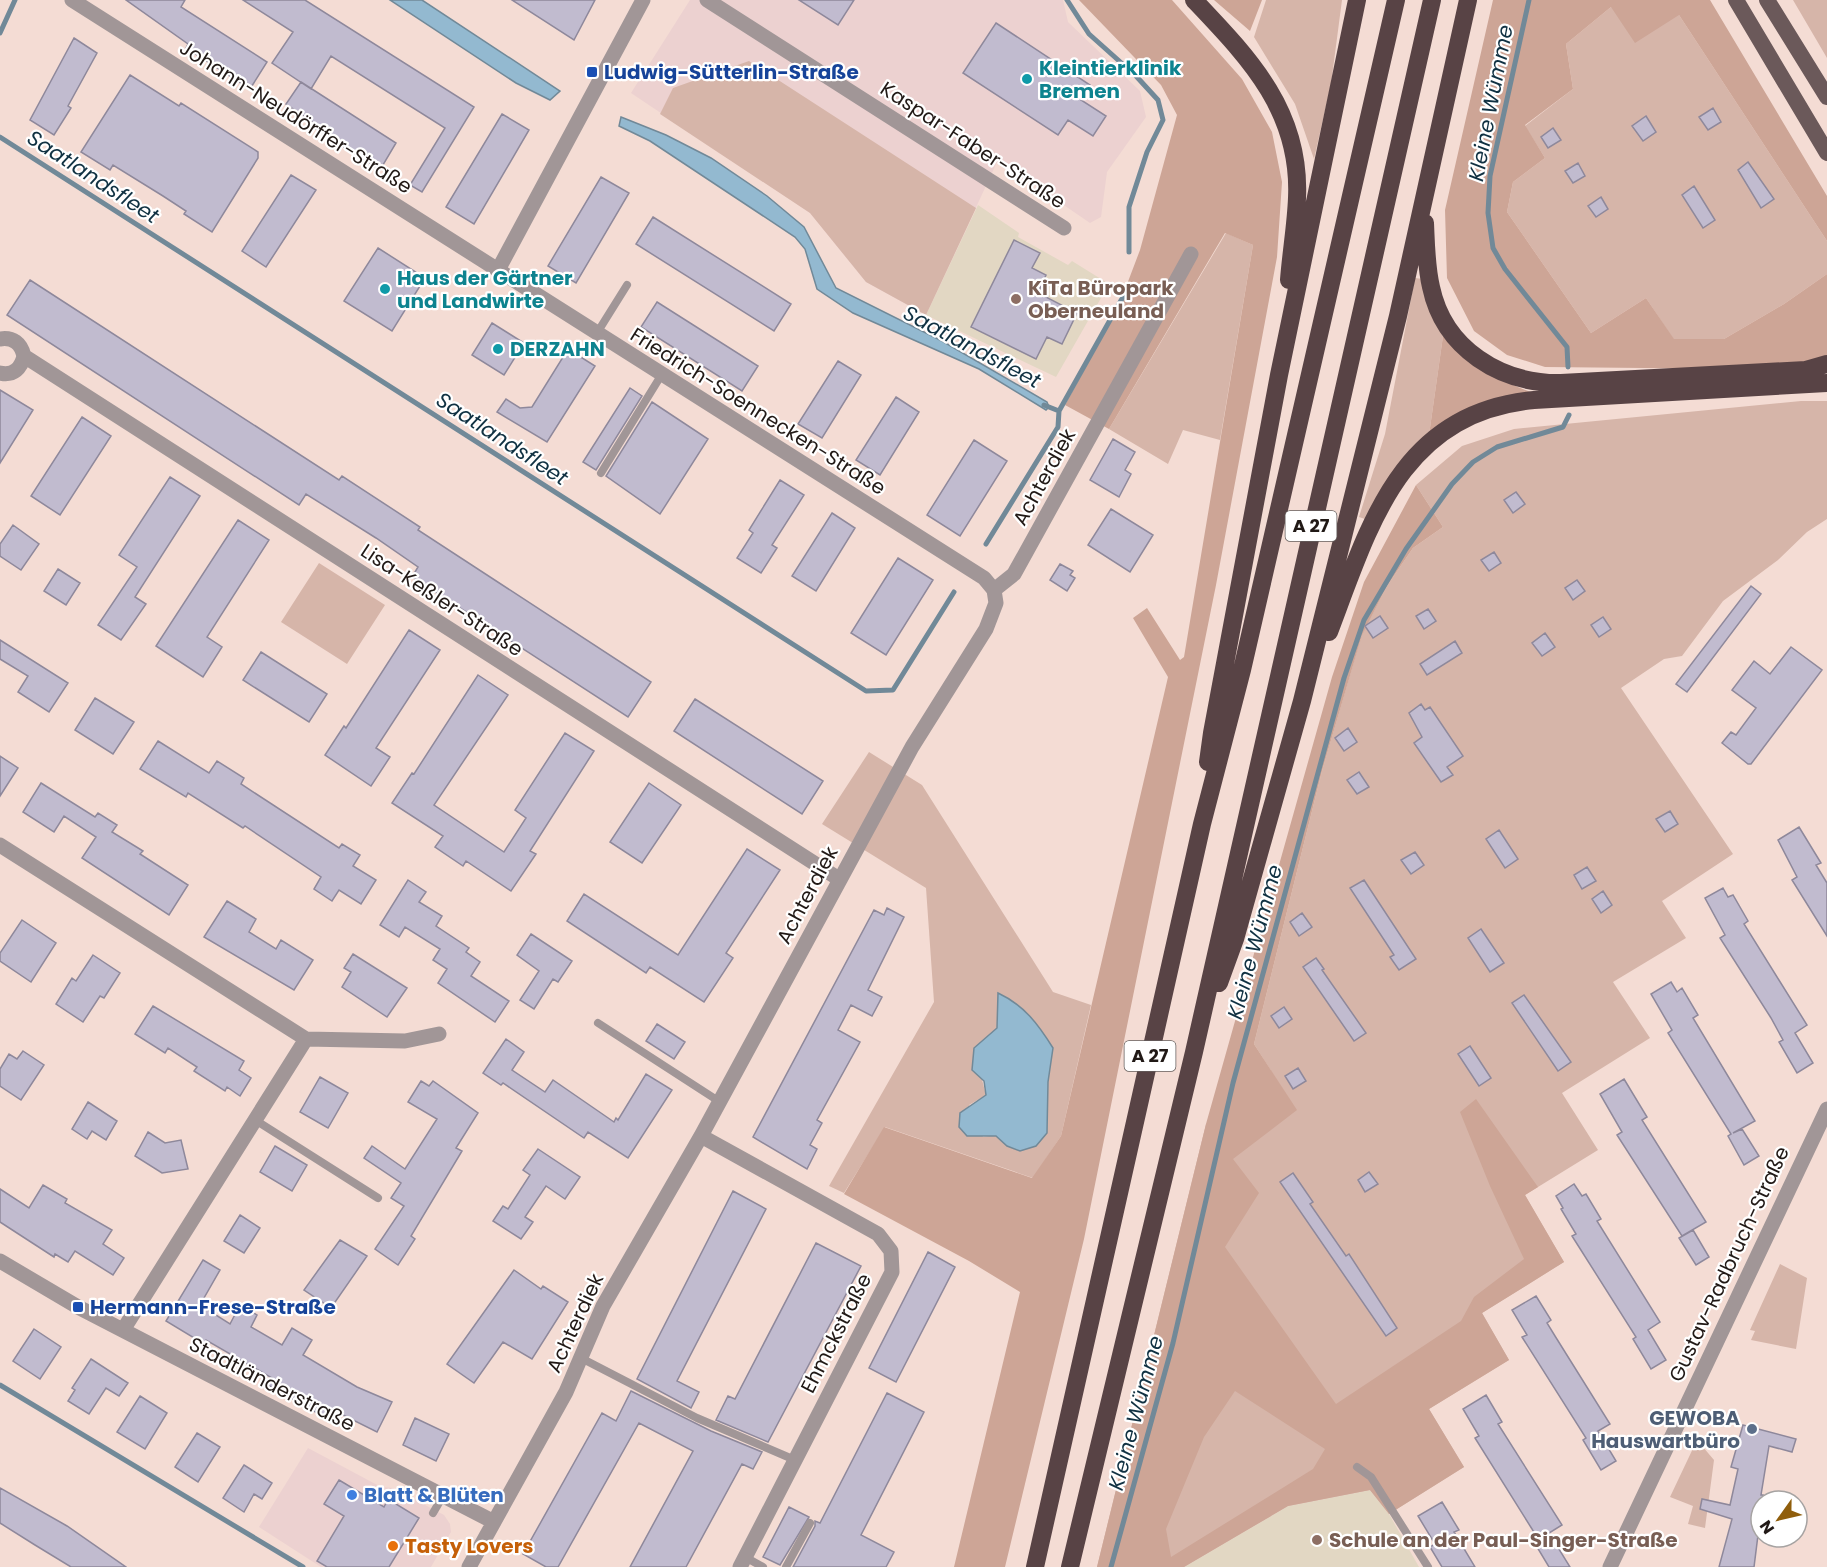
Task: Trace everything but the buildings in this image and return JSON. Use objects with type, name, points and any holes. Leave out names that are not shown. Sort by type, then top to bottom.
[{"type":"highway","points":[[1194,0],[1260,74],[1280,111],[1293,153],[1297,197],[1279,375]]},
{"type":"highway","points":[[1202,824],[1212,733],[1279,375],[1357,0]]},
{"type":"highway","name":"A 27","points":[[1035,1567],[1202,824],[1245,658],[1396,0]]},
{"type":"highway","name":"A 27","points":[[1070,1567],[1194,1053],[1432,0]]},
{"type":"highway","points":[[1194,1053],[1235,939],[1302,701],[1398,316],[1468,0]]},
{"type":"highway","points":[[1424,198],[1428,271],[1437,307],[1467,351],[1511,376],[1544,383],[1561,383],[1806,370],[1827,364]]},
{"type":"highway","points":[[1302,701],[1363,543],[1391,485],[1416,454],[1447,428],[1480,411],[1515,402],[1827,383]]},
{"type":"main road","points":[[1736,0],[1827,153]]},
{"type":"main road","points":[[1767,0],[1827,97]]},
{"type":"street","name":"Johann-Neudörffer-Straße","points":[[72,0],[498,270]]},
{"type":"street","points":[[498,270],[643,0]]},
{"type":"street","name":"Kaspar-Faber-Straße","points":[[707,0],[1064,228]]},
{"type":"street","name":"Achterdiek","points":[[469,1567],[566,1392],[603,1306],[720,1102],[912,747],[986,629],[996,603],[994,590],[1014,574],[1191,254]]},
{"type":"street","name":"Friedrich-Soennecken-Straße","points":[[498,270],[984,578],[994,590]]},
{"type":"street","name":"Lisa-Keßler-Straße","points":[[0,339],[17,342],[24,356],[839,879]]},
{"type":"street","points":[[0,373],[13,373],[21,366],[24,356]]},
{"type":"street","points":[[0,845],[306,1039],[405,1041],[439,1034]]},
{"type":"street","points":[[123,1330],[306,1039]]},
{"type":"street","name":"Gustav-Radbruch-Straße","points":[[1610,1567],[1827,1109]]},
{"type":"street","name":"Ehmckstraße","points":[[701,1136],[878,1234],[891,1251],[892,1272],[743,1562]]},
{"type":"street","name":"Stadtländerstraße","points":[[0,1262],[123,1330],[494,1522]]},
{"type":"lane","points":[[597,333],[627,285]]},
{"type":"lane","points":[[601,473],[662,374]]},
{"type":"lane","points":[[598,1023],[720,1102]]},
{"type":"lane","points":[[255,1120],[378,1198]]},
{"type":"lane","points":[[581,1358],[697,1418],[795,1460]]},
{"type":"lane","points":[[1357,1467],[1371,1477],[1428,1567]]},
{"type":"lane","points":[[433,1513],[443,1496]]},
{"type":"lane","points":[[786,1567],[810,1523]]},
{"type":"lane","points":[[743,1562],[763,1567]]},
{"type":"shaded area","points":[[690,0],[1063,0],[1068,22],[1140,91],[1146,117],[1107,172],[1101,217],[1090,223],[998,160],[926,315],[866,282],[810,213],[631,93]]},
{"type":"shaded area","points":[[1079,0],[1172,0],[1242,79],[1272,132],[1282,182],[1277,257],[1216,585],[1084,1239],[1005,1567],[954,1567],[1020,1292],[969,1261],[844,1194],[884,1127],[1032,1178],[1061,1136],[1168,677],[1133,618],[1147,608],[1180,660],[1184,657],[1253,245],[1225,233],[1109,429],[1065,405],[1118,308],[1140,250],[1177,115],[1161,85]]},
{"type":"shaded area","points":[[1214,0],[1262,0],[1250,31]]},
{"type":"shaded area","points":[[1266,0],[1342,0],[1331,84],[1314,159],[1295,104],[1254,37]]},
{"type":"shaded area","points":[[1493,0],[1710,0],[1827,196],[1827,241],[1679,15],[1635,43],[1611,7],[1566,44],[1573,89],[1525,125],[1545,158],[1513,182],[1507,212],[1591,333],[1646,298],[1674,339],[1724,339],[1784,304],[1827,274],[1827,356],[1822,360],[1743,369],[1545,367],[1507,355],[1474,331],[1447,278],[1445,210]]},
{"type":"shaded area","points":[[1793,0],[1827,0],[1827,58]]},
{"type":"shaded area","points":[[1611,7],[1679,15],[1827,241],[1827,274],[1784,304],[1724,339],[1674,340],[1646,298],[1591,333],[1507,212],[1513,182],[1545,158],[1525,126],[1573,89],[1566,44]]},
{"type":"shaded area","points":[[749,61],[976,208],[926,315],[866,282],[810,213],[660,114],[673,88]]},
{"type":"shaded area","name":"KiTa Büropark Oberneuland","points":[[978,205],[1019,233],[1018,237],[1068,265],[1072,261],[1109,284],[1056,377],[926,315]]},
{"type":"shaded area","points":[[1226,233],[1253,245],[1220,440],[1183,430],[1168,464],[1109,429]]},
{"type":"shaded area","points":[[1415,278],[1423,279],[1443,336],[1429,435],[1365,519],[1359,517],[1385,434]]},
{"type":"shaded area","points":[[1443,336],[1487,371],[1511,384],[1538,394],[1519,395],[1458,413],[1429,435]]},
{"type":"shaded area","points":[[1801,401],[1827,401],[1827,519],[1807,532],[1778,560],[1723,601],[1682,656],[1664,659],[1621,688],[1733,854],[1662,901],[1686,938],[1613,982],[1650,1038],[1562,1093],[1598,1150],[1525,1195],[1564,1262],[1482,1313],[1509,1360],[1429,1409],[1464,1467],[1389,1514],[1370,1490],[1288,1506],[1184,1567],[1097,1567],[1206,1124],[1296,1110],[1254,1044],[1322,771],[1362,634],[1387,586],[1413,548],[1443,527],[1416,485],[1462,446],[1514,429]]},
{"type":"shaded area","points":[[1416,485],[1443,527],[1413,548],[1387,586],[1362,635],[1322,771],[1254,1044],[1297,1110],[1233,1159],[1259,1193],[1225,1247],[1336,1404],[1461,1321],[1474,1297],[1524,1259],[1490,1186],[1460,1112],[1476,1099],[1538,1187],[1525,1195],[1564,1262],[1482,1313],[1509,1360],[1429,1409],[1464,1467],[1389,1514],[1370,1490],[1288,1506],[1184,1567],[1097,1567],[1206,1124],[1332,677],[1364,582]],"holes":[[[1235,1391],[1325,1449],[1313,1469],[1171,1557],[1166,1529],[1204,1437]]]},
{"type":"shaded area","points":[[319,563],[385,605],[347,664],[281,622]]},
{"type":"shaded area","points":[[869,752],[922,785],[1053,992],[1091,1005],[1061,1136],[1033,1178],[885,1127],[844,1193],[829,1186],[934,1002],[926,888],[822,824]],"holes":[[[998,994],[1053,1048],[1048,1082],[1047,1132],[1007,1146],[996,1135],[983,1137],[969,1105],[986,1095],[974,1049],[997,1028]]]},
{"type":"shaded area","points":[[1780,1264],[1807,1278],[1796,1349],[1751,1340],[1755,1331],[1750,1330]]},
{"type":"shaded area","points":[[1697,1440],[1714,1460],[1705,1528],[1688,1524],[1693,1506],[1670,1497]]},
{"type":"shaded area","points":[[308,1448],[381,1487],[393,1488],[444,1515],[450,1524],[451,1532],[431,1567],[321,1567],[259,1527]]},
{"type":"shaded area","name":"Schule an der Paul-Singer-Straße","points":[[1370,1490],[1389,1514],[1419,1567],[1184,1567],[1288,1506]]},
{"type":"water","points":[[390,0],[422,0],[560,91],[550,100],[516,83]]},
{"type":"water","points":[[621,117],[666,135],[711,158],[767,196],[804,227],[836,288],[942,341],[1047,402],[1049,407],[1046,410],[979,369],[853,313],[817,289],[805,249],[795,237],[650,141],[619,126]]},
{"type":"water","points":[[998,993],[1015,1003],[1030,1016],[1053,1048],[1048,1082],[1047,1133],[1036,1146],[1020,1151],[1007,1146],[996,1136],[967,1136],[959,1127],[960,1113],[986,1095],[984,1081],[972,1070],[974,1048],[997,1028]]},
{"type":"waterway","points":[[0,33],[15,0]]},
{"type":"waterway","name":"Saatlandsfleet","points":[[1067,0],[1089,34],[1136,76],[1158,100],[1163,120],[1147,152],[1129,207],[1129,252]]},
{"type":"waterway","name":"Kleine Wümme","points":[[1529,0],[1490,176],[1488,213],[1493,248],[1505,269],[1567,347],[1568,367]]},
{"type":"waterway","name":"Saatlandsfleet","points":[[0,137],[866,691],[893,690],[954,592]]},
{"type":"waterway","name":"Saatlandsfleet","points":[[986,544],[1058,427],[1059,411],[1128,288]]},
{"type":"waterway","name":"Saatlandsfleet","points":[[1044,405],[1059,411]]},
{"type":"waterway","name":"Kleine Wümme","points":[[1111,1567],[1173,1343],[1233,1083],[1344,678],[1364,620],[1406,549],[1452,484],[1473,462],[1497,447],[1563,427],[1569,415]]},
{"type":"waterway","points":[[0,1385],[303,1567]]},
{"type":"place","name":"Ludwig-Sütterlin-Straße","points":[[592,72]]},
{"type":"place","name":"Kleintierklinik Bremen","points":[[1027,79]]},
{"type":"place","name":"Haus der Gärtner und Landwirte","points":[[385,289]]},
{"type":"place","name":"KiTa Büropark Oberneuland","points":[[1016,299]]},
{"type":"place","name":"DERZAHN","points":[[498,349]]},
{"type":"place","name":"Hermann-Frese-Straße","points":[[78,1307]]},
{"type":"place","name":"GEWOBA Hauswartbüro","points":[[1752,1429]]},
{"type":"place","name":"Blatt & Blüten","points":[[352,1495]]},
{"type":"place","name":"Schule an der Paul-Singer-Straße","points":[[1317,1540]]},
{"type":"place","name":"Tasty Lovers","points":[[393,1546]]}]
